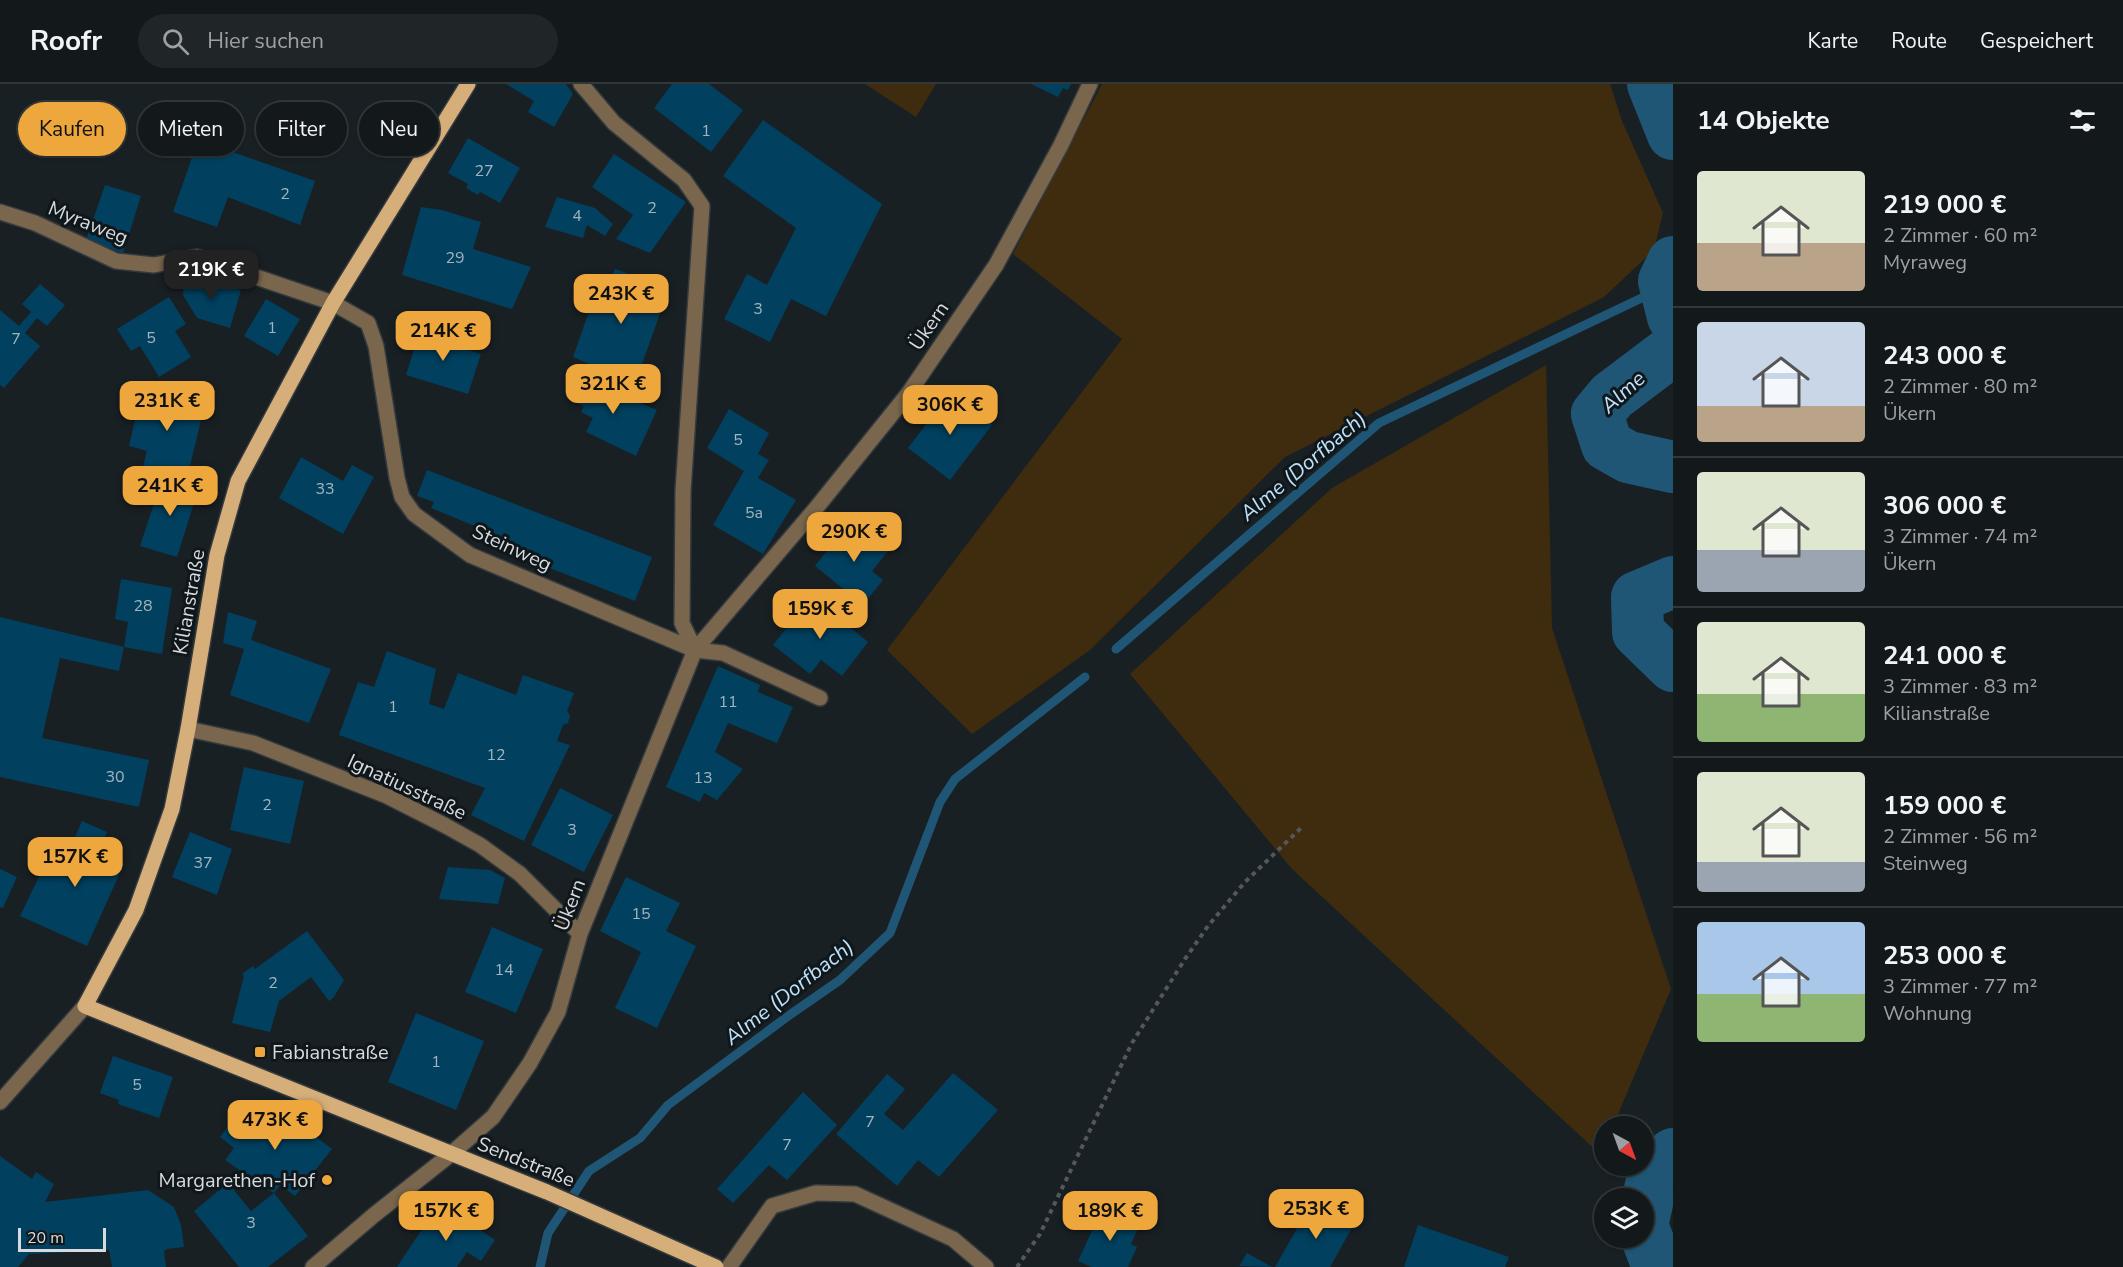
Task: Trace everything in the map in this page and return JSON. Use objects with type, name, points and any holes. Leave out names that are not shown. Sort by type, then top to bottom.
[{"type":"main road","name":"Kilianstraße","points":[[86,1006],[136,910],[171,809],[188,729],[217,555],[238,481],[333,303],[468,84]]},
{"type":"main road","points":[[86,1006],[451,1154]]},
{"type":"main road","name":"Sendstraße","points":[[451,1154],[547,1192],[716,1267]]},
{"type":"street","points":[[580,84],[614,123],[684,180],[702,206],[683,491],[682,623],[695,650]]},
{"type":"street","name":"Ükern","points":[[451,1154],[493,1117],[530,1063],[558,1012],[580,934],[695,650],[817,507],[908,394],[996,265],[1090,84]]},
{"type":"street","name":"Myraweg","points":[[0,213],[35,223],[116,261],[154,265],[197,257],[333,303]]},
{"type":"street","name":"Steinweg","points":[[333,303],[368,323],[376,346],[397,478],[402,497],[414,514],[470,555],[695,650],[723,653],[820,698]]},
{"type":"street","name":"Ignatiusstraße","points":[[188,729],[253,743],[387,796],[446,826],[480,845],[520,874],[580,934]]},
{"type":"street","name":"Kilianstraße","points":[[0,1102],[86,1006]]},
{"type":"street","name":"Sendstraße","points":[[313,1267],[451,1154]]},
{"type":"street","points":[[729,1267],[772,1206],[816,1193],[855,1194],[953,1239],[986,1267]]},
{"type":"path","points":[[1017,1267],[1040,1234],[1132,1043],[1185,959],[1208,926],[1245,882],[1301,828]]},
{"type":"shaded area","points":[[865,84],[936,84],[916,117]]},
{"type":"shaded area","points":[[1102,84],[1610,84],[1622,121],[1663,213],[1654,250],[1604,297],[1285,457],[1090,650],[972,734],[887,650],[1122,339],[1013,254]]},
{"type":"shaded area","points":[[1546,365],[1552,628],[1671,989],[1617,1116],[1594,1116],[1594,1149],[1292,869],[1130,674],[1332,488]]},
{"type":"building","points":[[506,84],[566,84],[573,94],[554,127],[528,112],[534,101]]},
{"type":"building","points":[[672,84],[709,84],[743,110],[711,152],[654,108]]},
{"type":"building","points":[[1031,84],[1071,84],[1068,90],[1063,88],[1058,97]]},
{"type":"building","points":[[763,120],[882,204],[826,316],[791,299],[770,342],[724,319],[747,274],[767,285],[796,228],[723,176]]},
{"type":"building","points":[[468,138],[520,168],[500,203],[480,192],[478,195],[466,188],[468,184],[448,173]]},
{"type":"building","points":[[614,154],[686,202],[650,253],[616,239],[633,215],[592,187]]},
{"type":"building","points":[[192,156],[244,156],[315,181],[300,225],[228,197],[217,227],[173,212]]},
{"type":"building","points":[[105,185],[141,196],[123,253],[86,240]]},
{"type":"building","points":[[557,197],[595,208],[613,224],[605,236],[587,225],[583,238],[545,227]]},
{"type":"building","points":[[421,207],[442,210],[481,222],[473,249],[531,267],[512,309],[402,275]]},
{"type":"building","points":[[615,269],[669,288],[635,384],[573,357],[601,277],[610,280]]},
{"type":"building","points":[[184,275],[241,290],[230,328],[197,318],[183,295]]},
{"type":"building","points":[[40,284],[65,305],[47,326],[37,318],[25,333],[40,346],[4,388],[0,385],[0,310],[19,326],[31,312],[22,304]]},
{"type":"building","points":[[169,297],[186,324],[175,331],[191,357],[159,377],[140,346],[131,351],[117,329]]},
{"type":"building","points":[[266,299],[300,319],[278,356],[244,336]]},
{"type":"building","points":[[420,330],[470,345],[468,350],[481,354],[468,394],[406,375]]},
{"type":"building","points":[[575,374],[657,410],[636,456],[586,432],[593,418],[581,412],[584,406],[571,401],[576,390],[570,387]]},
{"type":"building","points":[[142,389],[205,404],[187,478],[143,467],[147,451],[129,446]]},
{"type":"building","points":[[950,393],[992,425],[950,480],[908,448]]},
{"type":"building","points":[[729,409],[769,433],[758,454],[769,460],[758,478],[796,500],[763,554],[713,525],[744,471],[707,448]]},
{"type":"building","points":[[301,457],[343,481],[352,465],[374,477],[343,534],[279,498]]},
{"type":"building","points":[[427,470],[652,557],[635,601],[495,547],[499,536],[431,508],[434,502],[417,496]]},
{"type":"building","points":[[163,476],[199,487],[177,557],[140,546]]},
{"type":"building","points":[[850,521],[888,551],[872,571],[883,580],[863,605],[815,566]]},
{"type":"building","points":[[121,579],[172,588],[162,654],[124,647],[128,622],[115,619]]},
{"type":"building","points":[[812,596],[868,642],[842,676],[821,660],[810,674],[773,645]]},
{"type":"building","points":[[228,612],[257,621],[251,640],[331,669],[309,723],[230,695],[244,649],[223,643]]},
{"type":"building","points":[[0,617],[124,647],[119,671],[60,658],[42,738],[149,760],[139,807],[0,777]]},
{"type":"building","points":[[387,651],[436,669],[429,704],[444,709],[458,673],[516,695],[523,675],[574,693],[567,711],[570,716],[568,723],[563,725],[557,741],[570,745],[524,841],[471,815],[485,788],[339,735],[358,682],[374,687]]},
{"type":"building","points":[[718,666],[760,685],[758,692],[793,707],[777,743],[728,723],[715,752],[743,769],[717,800],[704,793],[700,802],[666,787]]},
{"type":"building","points":[[244,767],[304,781],[290,844],[230,830]]},
{"type":"building","points":[[560,788],[613,815],[584,872],[531,845]]},
{"type":"building","points":[[82,821],[107,832],[98,853],[124,864],[87,946],[20,916],[47,860],[62,867]]},
{"type":"building","points":[[190,832],[232,849],[217,895],[172,877]]},
{"type":"building","points":[[448,867],[490,870],[505,878],[498,904],[439,899]]},
{"type":"building","points":[[0,869],[17,877],[3,908],[0,907]]},
{"type":"building","points":[[626,877],[680,903],[666,931],[696,946],[657,1028],[615,1008],[641,952],[600,931]]},
{"type":"building","points":[[492,927],[543,949],[516,1013],[465,992]]},
{"type":"building","points":[[307,931],[344,980],[334,997],[329,1001],[311,977],[279,1001],[270,1032],[232,1023],[244,976],[242,974],[253,966],[255,969]]},
{"type":"building","points":[[416,1013],[484,1041],[456,1110],[388,1082]]},
{"type":"building","points":[[113,1056],[173,1077],[159,1118],[118,1104],[119,1100],[100,1093]]},
{"type":"building","points":[[953,1073],[998,1110],[939,1177],[918,1160],[897,1186],[836,1134],[887,1074],[905,1089],[884,1114],[903,1130]]},
{"type":"building","points":[[803,1092],[837,1125],[787,1180],[769,1165],[733,1203],[717,1189]]},
{"type":"building","points":[[270,1101],[332,1149],[295,1196],[280,1185],[274,1193],[225,1160],[234,1148],[220,1137],[233,1120],[247,1131]]},
{"type":"building","points":[[0,1156],[32,1179],[36,1172],[54,1184],[45,1202],[148,1190],[174,1207],[181,1225],[184,1247],[164,1251],[166,1267],[112,1267],[109,1250],[29,1254],[18,1267],[0,1267]]},
{"type":"building","points":[[228,1183],[251,1211],[274,1193],[308,1236],[268,1267],[239,1267],[194,1211]]},
{"type":"building","points":[[440,1202],[495,1240],[481,1261],[467,1252],[457,1267],[397,1267]]},
{"type":"building","points":[[1312,1202],[1353,1226],[1330,1267],[1275,1267]]},
{"type":"building","points":[[1103,1207],[1140,1224],[1131,1244],[1137,1247],[1128,1267],[1091,1267],[1078,1261]]},
{"type":"building","points":[[1418,1225],[1509,1257],[1505,1267],[1404,1267]]},
{"type":"building","points":[[1247,1253],[1272,1267],[1239,1266]]},
{"type":"waterway","name":"Alme","points":[[1653,84],[1673,134]]},
{"type":"waterway","name":"Alme","points":[[1673,262],[1664,281],[1673,317]]},
{"type":"waterway","name":"Alme (Dorfbach)","points":[[1116,649],[1379,423],[1648,295],[1664,281]]},
{"type":"waterway","name":"Alme","points":[[1673,350],[1612,396],[1597,414],[1607,445],[1628,457],[1673,467]]},
{"type":"waterway","name":"Alme","points":[[1673,582],[1637,597],[1638,632],[1673,666]]},
{"type":"waterway","name":"Alme (Dorfbach)","points":[[540,1267],[548,1233],[589,1171],[640,1138],[668,1105],[840,980],[890,933],[940,802],[955,779],[1085,677]]},
{"type":"waterway","name":"Alme","points":[[1650,1188],[1654,1171],[1673,1154]]},
{"type":"waterway","name":"Alme","points":[[1651,1248],[1658,1267]]},
{"type":"place","name":"Fabianstraße","points":[[260,1052]]},
{"type":"place","name":"Margarethen-Hof","points":[[327,1180]]}]
